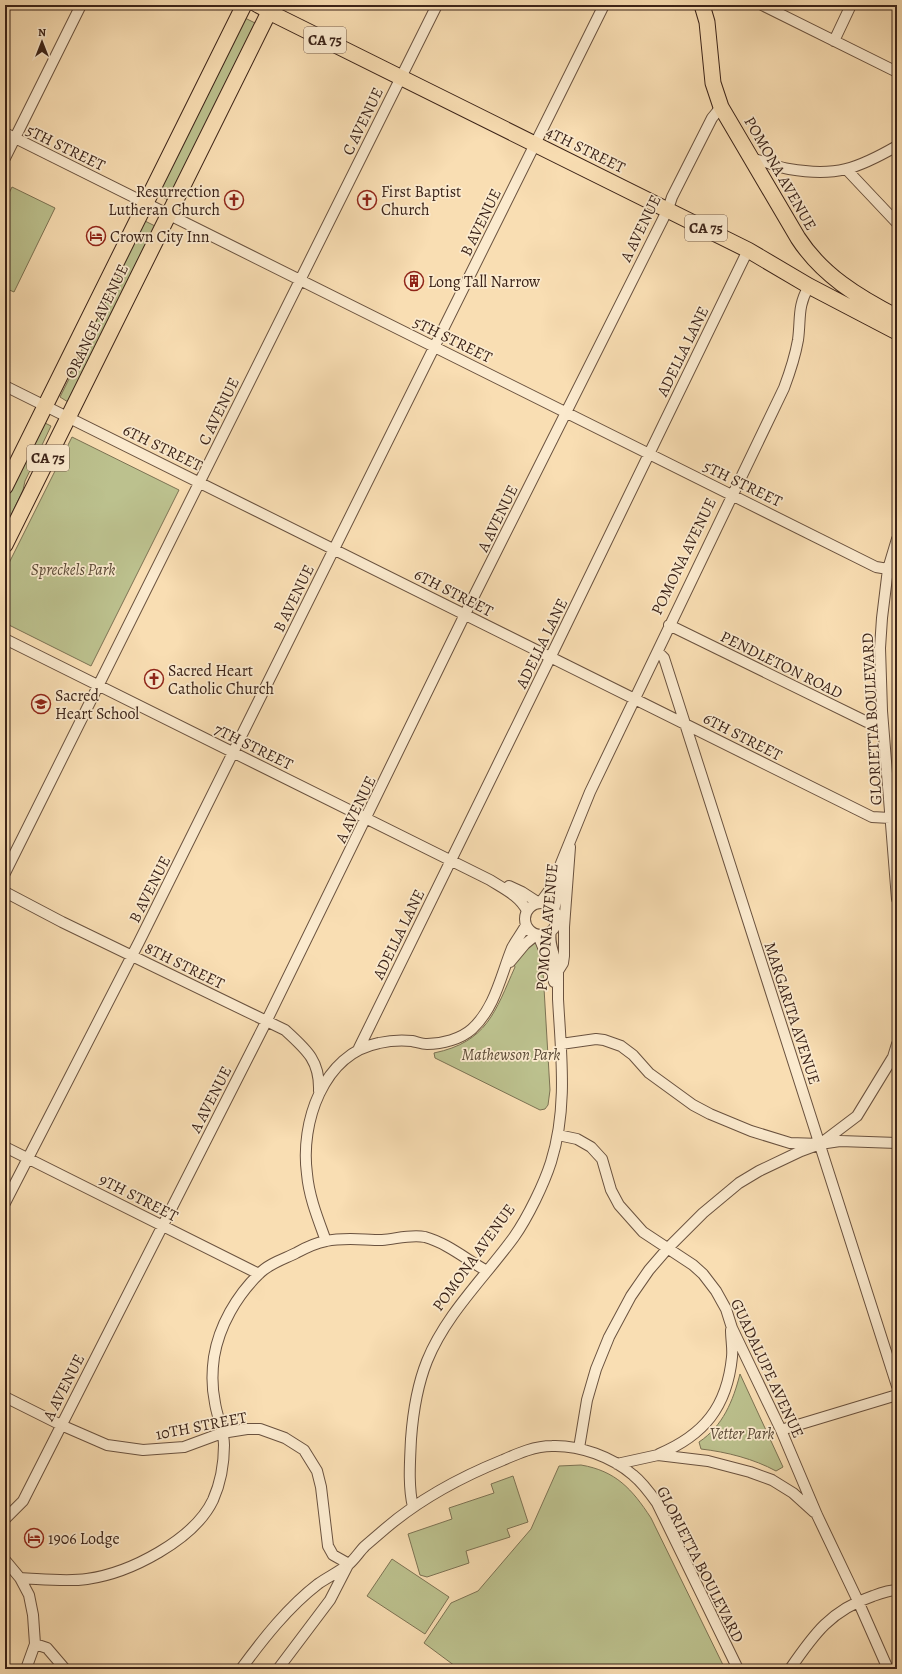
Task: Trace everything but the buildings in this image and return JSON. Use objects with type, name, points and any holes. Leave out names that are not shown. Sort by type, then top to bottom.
[{"type":"highway","name":"ORANGE AVENUE","points":[[5,487],[244,5]]},
{"type":"highway","name":"POMONA AVENUE","points":[[702,5],[707,22],[713,83],[721,107],[798,238],[828,274],[866,300],[897,317]]},
{"type":"highway","name":"ORANGE AVENUE","points":[[5,545],[169,215],[266,7]]},
{"type":"highway","name":"4TH STREET","points":[[266,7],[401,77],[748,250],[809,286],[897,332]]},
{"type":"street","points":[[5,158],[81,5]]},
{"type":"street","name":"C AVENUE","points":[[5,873],[437,5]]},
{"type":"street","name":"B AVENUE","points":[[5,1203],[234,753],[604,5]]},
{"type":"street","points":[[834,40],[851,5]]},
{"type":"street","points":[[766,6],[897,72]]},
{"type":"street","name":"A AVENUE","points":[[5,1519],[23,1501],[61,1424],[164,1226],[367,818],[566,412],[668,209],[672,197],[712,118],[721,107]]},
{"type":"street","name":"5TH STREET","points":[[5,133],[876,567],[888,569]]},
{"type":"street","points":[[751,159],[763,160],[788,169],[826,172],[847,170],[871,161],[897,146]]},
{"type":"street","points":[[847,170],[897,223]]},
{"type":"street","name":"ADELLA LANE","points":[[359,1048],[748,250]]},
{"type":"street","name":"POMONA AVENUE","points":[[539,903],[550,906],[554,910],[557,920],[556,925],[545,935],[537,935],[530,931],[526,925],[525,916],[527,911],[530,907],[539,903],[551,888],[590,792],[784,388],[792,369],[798,340],[802,298],[809,286]]},
{"type":"street","name":"6TH STREET","points":[[5,386],[551,656],[872,817],[890,818]]},
{"type":"street","name":"GLORIETTA BOULEVARD","points":[[897,539],[888,569],[880,648],[883,725],[897,899]]},
{"type":"street","name":"PENDLETON ROAD","points":[[669,625],[867,722],[883,725]]},
{"type":"street","name":"7TH STREET","points":[[5,639],[490,880],[518,898],[527,911]]},
{"type":"street","name":"MARGARITA AVENUE","points":[[658,652],[664,658],[897,1386]]},
{"type":"street","points":[[554,910],[571,836]]},
{"type":"street","name":"POMONA AVENUE","points":[[413,1507],[410,1496],[411,1446],[414,1409],[419,1384],[427,1360],[446,1326],[514,1236],[527,1216],[550,1163],[558,1136],[563,1094],[558,971],[563,963],[564,956],[571,836]]},
{"type":"street","name":"7TH STREET","points":[[490,880],[516,889],[539,903]]},
{"type":"street","name":"8TH STREET","points":[[5,892],[132,956],[285,1030],[304,1047],[313,1060],[319,1074],[319,1093]]},
{"type":"street","points":[[326,1241],[311,1198],[306,1173],[306,1150],[307,1128],[319,1093],[326,1080],[342,1061],[359,1048],[380,1042],[412,1041],[426,1044],[440,1043],[459,1037],[472,1029],[488,1010],[513,947],[526,925]]},
{"type":"street","points":[[551,931],[550,940],[558,971]]},
{"type":"street","points":[[505,968],[523,946],[537,935],[547,957],[558,998]]},
{"type":"street","points":[[562,1044],[596,1039],[621,1046],[633,1055],[649,1073],[693,1105],[710,1114],[751,1131],[790,1143],[820,1144],[840,1141],[897,1143]]},
{"type":"street","points":[[579,1448],[587,1400],[596,1369],[608,1337],[631,1296],[649,1270],[668,1248],[703,1213],[739,1183],[766,1167],[820,1144],[858,1116],[892,1057],[897,1044]]},
{"type":"street","name":"GUADALUPE AVENUE","points":[[558,1136],[577,1139],[591,1147],[602,1159],[611,1190],[619,1205],[643,1232],[693,1265],[703,1274],[716,1291],[726,1309],[732,1328],[781,1430],[817,1516],[858,1601],[888,1669]]},
{"type":"street","name":"9TH STREET","points":[[5,1147],[259,1274]]},
{"type":"street","points":[[20,1578],[88,1579],[133,1566],[163,1551],[199,1519],[212,1501],[221,1478],[224,1443],[213,1388],[214,1357],[221,1330],[234,1303],[259,1274],[282,1259],[311,1245],[326,1241],[358,1238],[382,1240],[411,1236],[423,1237],[437,1242],[487,1271]]},
{"type":"street","points":[[617,1464],[658,1455],[676,1447],[696,1434],[710,1420],[720,1401],[728,1380],[732,1357],[731,1329],[726,1309]]},
{"type":"street","points":[[781,1430],[897,1394]]},
{"type":"street","name":"10TH STREET","points":[[5,1397],[108,1445],[143,1450],[184,1447],[222,1433],[247,1429],[260,1430],[285,1438],[304,1450],[317,1471],[321,1487],[328,1546],[332,1555],[349,1564]]},
{"type":"street","name":"GLORIETTA BOULEVARD","points":[[240,1669],[264,1638],[296,1604],[318,1585],[349,1564],[386,1528],[413,1507],[445,1487],[485,1467],[525,1450],[551,1446],[579,1448],[617,1464],[634,1475],[646,1488],[657,1503],[738,1669]]},
{"type":"street","points":[[658,1455],[708,1461],[750,1472],[772,1480],[793,1493],[817,1516]]},
{"type":"street","points":[[5,1560],[20,1578],[29,1595],[33,1615],[35,1644],[26,1669]]},
{"type":"street","points":[[278,1669],[330,1600],[349,1564]]},
{"type":"street","points":[[790,1669],[807,1644],[830,1618],[858,1601],[891,1590],[897,1590]]},
{"type":"street","points":[[35,1644],[47,1648],[65,1669]]},
{"type":"green space","points":[[245,18],[255,23],[168,200],[157,194]]},
{"type":"green space","points":[[12,187],[55,208],[14,292],[5,288],[5,201]]},
{"type":"green space","points":[[143,220],[155,226],[68,402],[60,397],[79,359],[81,346]]},
{"type":"green space","points":[[43,422],[51,426],[5,528],[5,498]]},
{"type":"green space","name":"Spreckels Park","points":[[72,437],[179,490],[91,666],[5,623],[5,571]]},
{"type":"green space","points":[[897,616],[897,698],[895,670]]},
{"type":"green space","name":"Mathewson Park","points":[[534,942],[539,946],[545,968],[543,971],[550,1090],[548,1105],[545,1109],[540,1110],[435,1058],[434,1053],[452,1048],[478,1033],[495,1011],[518,957]]},
{"type":"green space","name":"Vetter Park","points":[[740,1374],[783,1467],[776,1471],[759,1463],[740,1457],[701,1449],[699,1442],[715,1428],[726,1412],[734,1394]]},
{"type":"green space","points":[[581,1465],[604,1472],[614,1477],[637,1498],[651,1518],[725,1669],[459,1669],[424,1643],[451,1603],[478,1591],[531,1529],[559,1466]]},
{"type":"green space","points":[[513,1476],[528,1522],[507,1529],[510,1537],[466,1551],[469,1563],[427,1577],[420,1575],[408,1534],[452,1519],[449,1508],[494,1493],[491,1484]]},
{"type":"green space","points":[[392,1559],[449,1597],[425,1634],[367,1596]]},
{"type":"place","name":"Resurrection Lutheran Church","points":[[234,200]]},
{"type":"place","name":"First Baptist Church","points":[[367,200]]},
{"type":"place","name":"Crown City Inn","points":[[96,236]]},
{"type":"place","name":"Long Tall Narrow","points":[[414,281]]},
{"type":"place","name":"Sacred Heart Catholic Church","points":[[154,679]]},
{"type":"place","name":"Sacred Heart School","points":[[41,704]]},
{"type":"place","name":"1906 Lodge","points":[[34,1538]]}]
